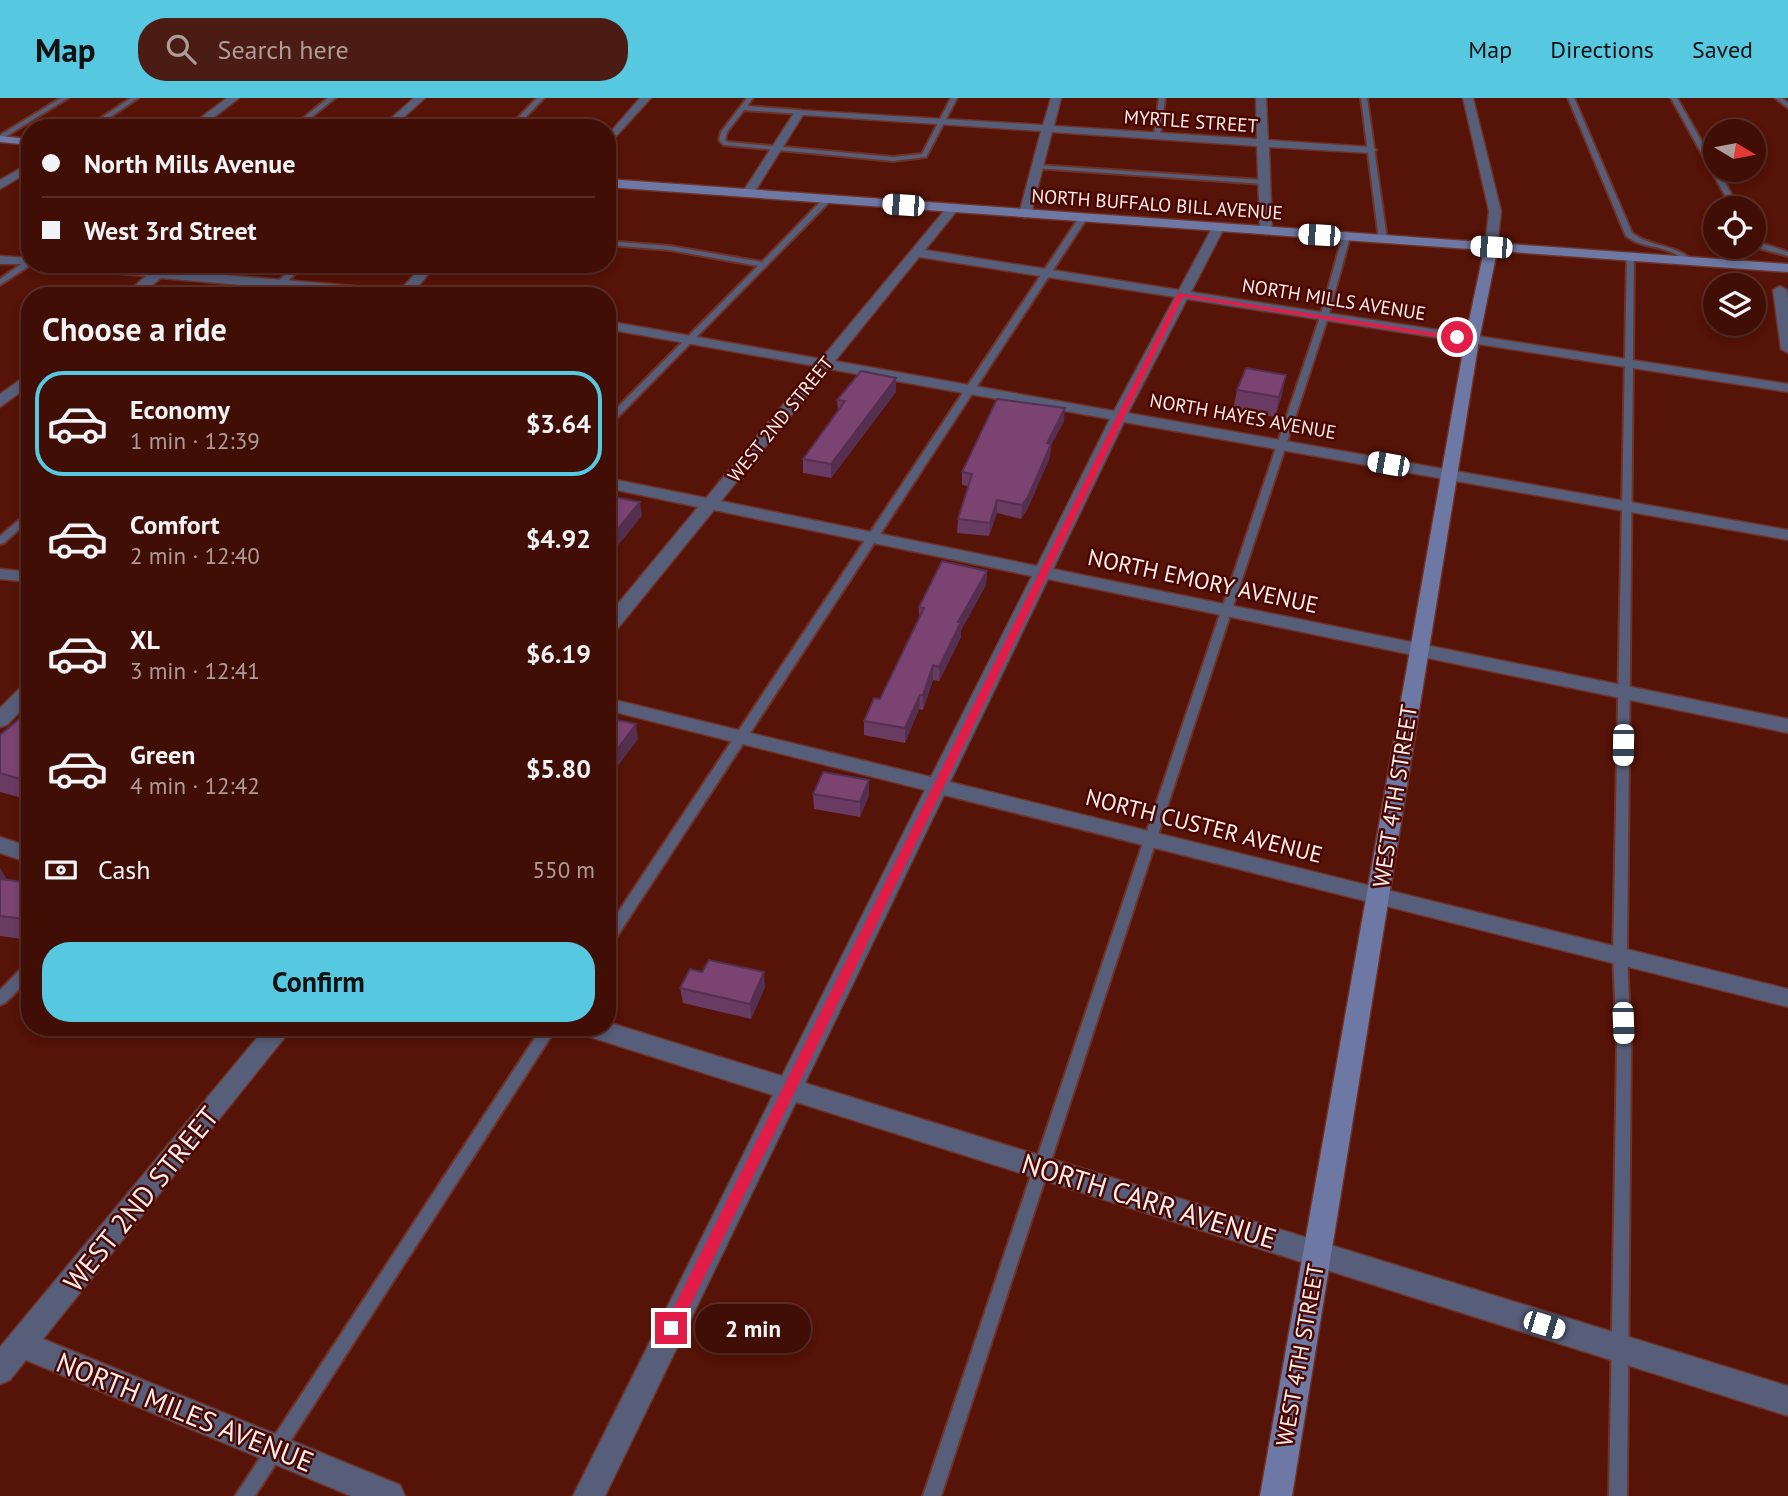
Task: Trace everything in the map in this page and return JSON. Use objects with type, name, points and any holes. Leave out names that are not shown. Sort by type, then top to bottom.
[{"type":"main road","points":[[0,139],[21,141]]},
{"type":"main road","name":"NORTH BUFFALO BILL AVENUE","points":[[616,184],[1788,268]]},
{"type":"main road","name":"WEST 4TH STREET","points":[[1276,1496],[1472,340],[1491,247]]},
{"type":"street","points":[[205,119],[234,98]]},
{"type":"street","points":[[396,119],[420,98]]},
{"type":"street","points":[[616,133],[646,98]]},
{"type":"street","points":[[1024,214],[1056,98]]},
{"type":"street","points":[[1261,98],[1266,231]]},
{"type":"street","name":"WEST 4TH STREET","points":[[1468,98],[1495,211],[1491,247]]},
{"type":"street","name":"MYRTLE STREET","points":[[800,112],[845,109],[944,122],[1371,150]]},
{"type":"street","points":[[748,194],[800,112]]},
{"type":"street","points":[[0,185],[21,172]]},
{"type":"street","name":"WEST 2ND STREET","points":[[616,618],[953,208]]},
{"type":"street","points":[[589,1496],[1119,416],[1180,295],[1218,228]]},
{"type":"street","name":"NORTH MILLS AVENUE","points":[[916,253],[1788,388]]},
{"type":"street","points":[[0,260],[21,261]]},
{"type":"street","points":[[146,273],[314,287]]},
{"type":"street","points":[[141,287],[157,274]]},
{"type":"street","points":[[1780,290],[1788,349]]},
{"type":"street","name":"NORTH HAYES AVENUE","points":[[616,327],[1788,535]]},
{"type":"street","points":[[0,402],[21,384]]},
{"type":"street","name":"NORTH EMORY AVENUE","points":[[616,485],[1788,726]]},
{"type":"street","points":[[0,574],[21,576]]},
{"type":"street","points":[[0,720],[21,698]]},
{"type":"street","name":"NORTH CUSTER AVENUE","points":[[616,706],[1788,998]]},
{"type":"street","points":[[0,845],[21,852]]},
{"type":"street","name":"NORTH CARR AVENUE","points":[[616,1035],[1788,1401]]},
{"type":"street","name":"WEST 2ND STREET","points":[[0,1370],[274,1036]]},
{"type":"street","name":"NORTH MILES AVENUE","points":[[21,1344],[388,1496]]},
{"type":"lane","points":[[32,119],[65,98]]},
{"type":"lane","points":[[103,119],[135,98]]},
{"type":"lane","points":[[305,119],[332,98]]},
{"type":"lane","points":[[520,119],[541,98]]},
{"type":"lane","points":[[750,98],[724,132],[722,140],[738,147],[892,159],[924,156],[944,122],[954,98]]},
{"type":"lane","points":[[1157,136],[1162,98]]},
{"type":"lane","points":[[1364,98],[1383,240]]},
{"type":"lane","points":[[1571,98],[1629,234],[1647,243],[1678,250],[1688,261]]},
{"type":"lane","points":[[1674,98],[1729,196]]},
{"type":"lane","points":[[1778,98],[1788,106]]},
{"type":"lane","points":[[743,108],[800,112]]},
{"type":"lane","points":[[0,139],[21,126]]},
{"type":"lane","points":[[1037,167],[1263,182]]},
{"type":"lane","points":[[616,414],[828,199]]},
{"type":"lane","points":[[616,926],[1083,218]]},
{"type":"lane","points":[[932,1496],[1324,317],[1346,237]]},
{"type":"lane","points":[[616,244],[670,248],[762,264]]},
{"type":"lane","points":[[1766,247],[1788,254]]},
{"type":"lane","points":[[1618,1496],[1623,1045],[1620,956],[1630,257]]},
{"type":"lane","points":[[0,283],[21,268]]},
{"type":"lane","points":[[276,287],[291,273]]},
{"type":"lane","points":[[0,541],[21,522]]},
{"type":"lane","points":[[0,999],[21,977]]},
{"type":"lane","points":[[244,1496],[544,1036]]},
{"type":"building","points":[[1246,368],[1286,375],[1279,397],[1237,390]]},
{"type":"building","points":[[861,371],[896,378],[831,464],[803,459],[845,401],[837,400]]},
{"type":"building","points":[[997,399],[1065,408],[1047,443],[1051,444],[1022,505],[997,500],[990,523],[958,519],[972,474],[962,472]]},
{"type":"building","points":[[616,497],[640,502],[616,531]]},
{"type":"building","points":[[942,561],[987,571],[958,622],[961,622],[939,667],[933,665],[923,695],[920,695],[905,728],[864,721],[874,698],[880,699],[924,608],[919,607]]},
{"type":"building","points":[[21,718],[21,779],[0,773],[0,735]]},
{"type":"building","points":[[616,720],[636,724],[616,751]]},
{"type":"building","points":[[823,772],[869,780],[860,802],[813,794]]},
{"type":"building","points":[[0,879],[21,882],[21,919],[0,916]]},
{"type":"building","points":[[709,960],[764,972],[750,1004],[680,988],[690,969],[702,972]]},
{"type":"route","points":[[671,1328],[1180,295],[1457,337]]}]
